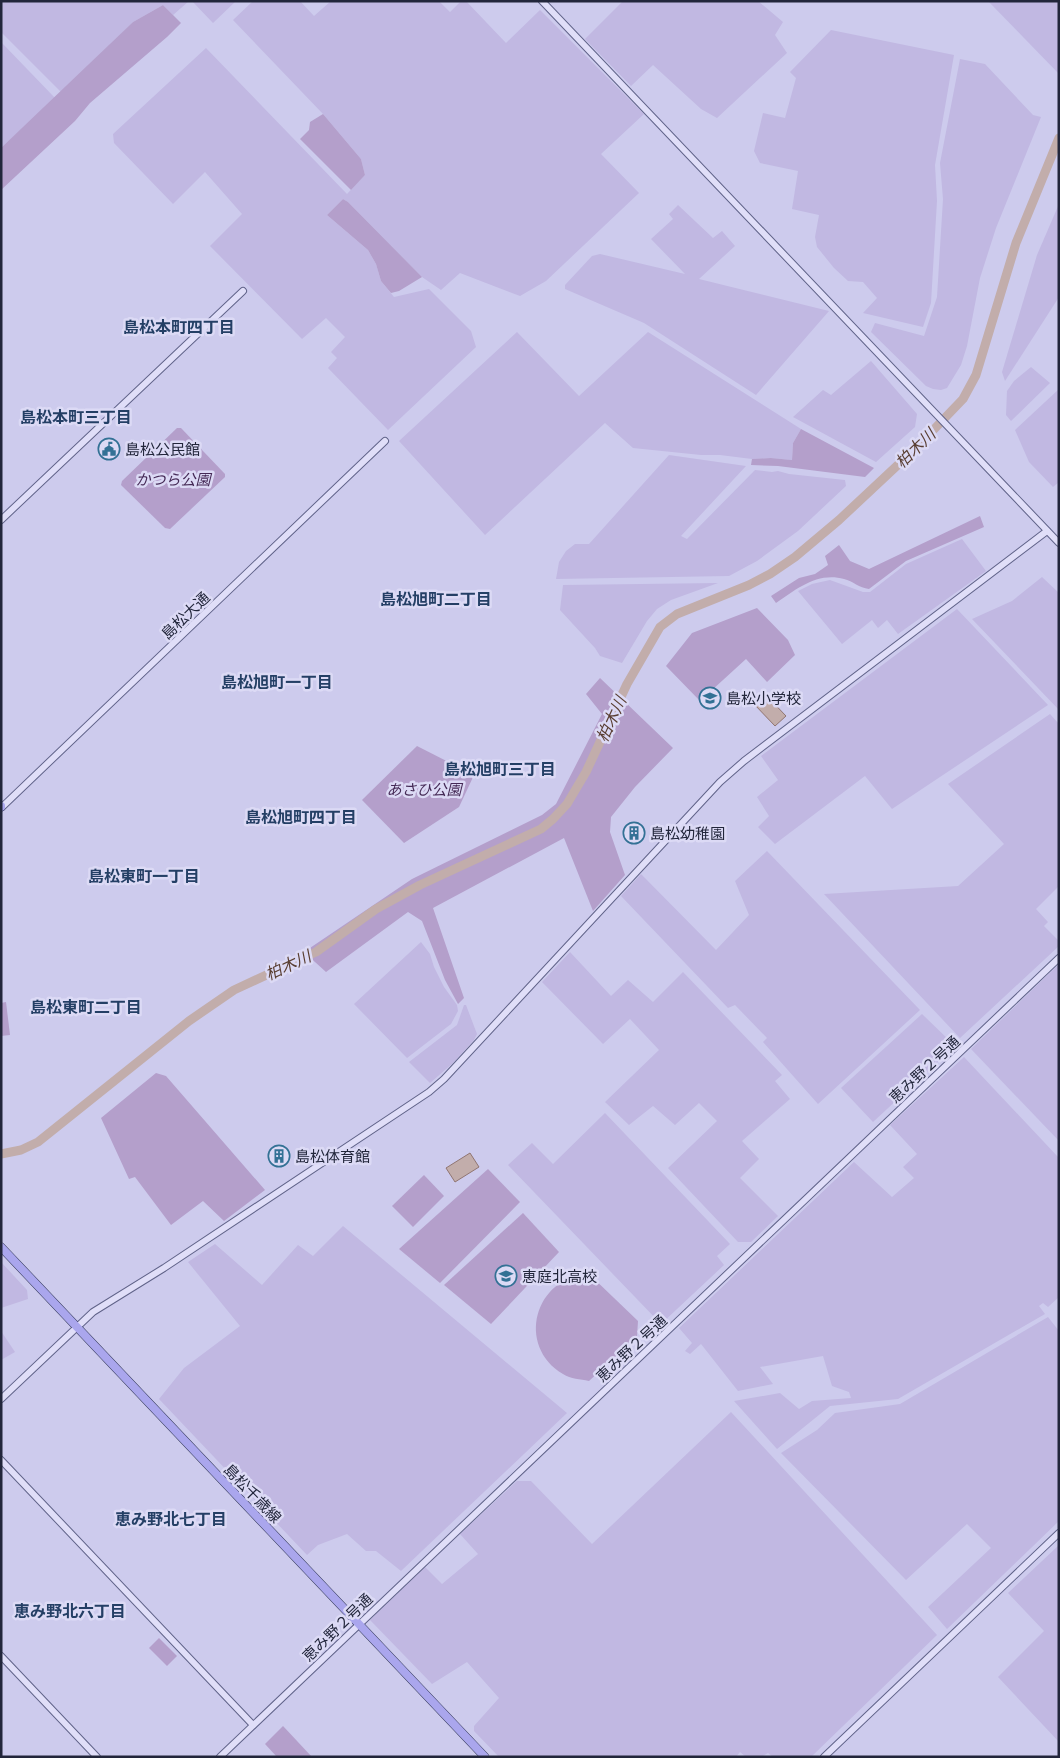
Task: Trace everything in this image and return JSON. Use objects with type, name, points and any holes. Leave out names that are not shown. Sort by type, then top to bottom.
[{"type":"main road","name":"島松千歳線","points":[[1,1247],[485,1757]]},
{"type":"street","points":[[542,1],[1059,544]]},
{"type":"street","points":[[1,520],[243,291]]},
{"type":"street","name":"島松大通","points":[[1,807],[386,441]]},
{"type":"street","points":[[1,1399],[93,1312],[164,1268],[429,1092],[444,1079],[720,782],[744,761],[1047,530]]},
{"type":"street","name":"恵み野２号通","points":[[220,1757],[1059,958]]},
{"type":"street","points":[[1,1460],[253,1725]]},
{"type":"street","points":[[824,1757],[1059,1533]]},
{"type":"street","points":[[1,1656],[97,1757]]},
{"type":"shaded area","points":[[1,1],[189,1],[173,15],[163,5],[133,22],[61,92],[1,32]]},
{"type":"shaded area","points":[[192,1],[236,1],[213,23]]},
{"type":"shaded area","points":[[253,1],[300,1],[314,16],[331,1],[439,1],[450,12],[461,1],[466,1],[506,43],[540,10],[644,114],[601,154],[639,193],[546,281],[520,296],[460,273],[441,290],[422,277],[348,202],[343,199],[327,215],[368,250],[376,264],[381,281],[394,297],[429,289],[471,331],[476,347],[388,430],[328,368],[337,358],[331,352],[345,337],[326,318],[302,339],[210,246],[242,214],[205,172],[173,204],[114,143],[113,134],[206,48],[347,194],[365,175],[361,159],[323,114],[233,20]]},
{"type":"shaded area","points":[[623,1],[758,1],[783,22],[775,35],[787,53],[717,118],[701,109],[653,65],[631,86],[585,39]]},
{"type":"shaded area","points":[[988,1],[1059,1],[1059,74]]},
{"type":"shaded area","points":[[831,30],[954,55],[935,165],[937,201],[931,303],[923,327],[863,313],[877,298],[863,282],[848,281],[834,268],[817,247],[815,237],[819,215],[792,209],[798,171],[760,163],[754,151],[763,113],[785,118],[796,78],[790,72]]},
{"type":"shaded area","points":[[1,42],[55,98],[1,148]]},
{"type":"shaded area","points":[[960,59],[985,64],[1033,115],[1041,117],[996,228],[980,278],[967,346],[961,365],[947,388],[941,390],[926,386],[871,332],[875,323],[924,336],[937,297],[943,199],[940,163]]},
{"type":"shaded area","points":[[1059,204],[1059,297],[1005,381],[1002,372],[1037,255]]},
{"type":"shaded area","points":[[678,205],[713,238],[722,231],[735,246],[699,279],[829,311],[756,395],[644,323],[565,289],[565,285],[592,256],[600,254],[685,274],[651,239],[673,219],[669,214]]},
{"type":"shaded area","points":[[517,332],[579,396],[648,332],[801,429],[793,443],[792,460],[752,459],[633,448],[605,423],[485,535],[399,441]]},
{"type":"shaded area","points":[[871,361],[917,414],[915,427],[876,462],[793,417],[823,390],[831,395]]},
{"type":"shaded area","points":[[1031,367],[1050,383],[1011,421],[1006,415],[1007,391],[1014,381]]},
{"type":"shaded area","points":[[1059,389],[1059,482],[1053,487],[1029,462],[1015,430]]},
{"type":"shaded area","points":[[669,455],[746,466],[681,536],[687,539],[755,470],[778,471],[789,474],[845,480],[846,486],[798,531],[757,561],[729,576],[556,579],[559,562],[566,551],[575,544],[589,544]]},
{"type":"shaded area","points":[[962,539],[986,571],[898,634],[887,620],[878,628],[872,620],[842,644],[798,591],[812,584],[830,580],[863,592],[870,592],[906,564]]},
{"type":"shaded area","points":[[1042,577],[1059,593],[1059,710],[972,619],[1012,601]]},
{"type":"shaded area","points":[[718,583],[671,600],[657,609],[647,621],[622,663],[600,656],[560,610],[563,585]]},
{"type":"shaded area","points":[[957,609],[1048,705],[892,809],[865,776],[775,844],[758,827],[769,816],[757,797],[778,780],[761,756]]},
{"type":"shaded area","points":[[764,693],[786,716],[775,726],[753,703]]},
{"type":"shaded area","points":[[1050,714],[1059,724],[1059,886],[1036,909],[1048,922],[1044,926],[1059,941],[1059,946],[960,1038],[824,894],[958,886],[1004,844],[948,784]]},
{"type":"shaded area","points":[[767,851],[920,1010],[818,1104],[763,1042],[767,1038],[735,1005],[728,1008],[621,896],[641,874],[716,950],[749,915],[735,881]]},
{"type":"shaded area","points":[[421,942],[430,954],[434,967],[444,987],[457,1005],[458,1011],[451,1024],[407,1058],[354,1004]]},
{"type":"shaded area","points":[[570,952],[611,996],[628,980],[653,1002],[683,972],[782,1075],[775,1081],[790,1099],[742,1141],[759,1159],[740,1178],[778,1216],[751,1242],[738,1242],[668,1168],[717,1121],[699,1103],[675,1125],[653,1106],[629,1125],[605,1102],[659,1050],[630,1019],[603,1044],[542,982]]},
{"type":"shaded area","points":[[1059,966],[1059,1141],[971,1049]]},
{"type":"shaded area","points":[[464,1005],[466,1005],[477,1034],[474,1040],[453,1063],[430,1083],[409,1062],[457,1025]]},
{"type":"shaded area","points":[[922,1014],[955,1046],[873,1122],[841,1088]]},
{"type":"shaded area","points":[[964,1057],[1059,1158],[1059,1297],[1048,1307],[1043,1303],[1039,1306],[1045,1314],[898,1399],[830,1406],[777,1449],[734,1401],[780,1393],[799,1409],[812,1401],[851,1398],[849,1392],[832,1386],[823,1356],[760,1367],[773,1384],[738,1391],[701,1344],[690,1354],[685,1351],[692,1343],[679,1328],[854,1162],[892,1197],[914,1178],[903,1167],[917,1154],[890,1125]]},
{"type":"shaded area","points":[[605,1113],[730,1244],[717,1256],[724,1265],[661,1324],[508,1165],[532,1143],[553,1164]]},
{"type":"shaded area","points":[[470,1153],[479,1167],[455,1182],[446,1168]]},
{"type":"shaded area","points":[[343,1226],[567,1413],[401,1571],[376,1551],[366,1551],[347,1534],[318,1545],[307,1555],[159,1399],[184,1368],[240,1326],[188,1262],[215,1244],[262,1285],[298,1245],[313,1256]]},
{"type":"shaded area","points":[[1,1262],[27,1290],[28,1299],[1,1308]]},
{"type":"shaded area","points":[[1048,1317],[1059,1331],[1059,1521],[947,1629],[928,1607],[991,1548],[967,1524],[906,1580],[781,1453],[817,1430],[835,1413],[900,1404]]},
{"type":"shaded area","points":[[1,1331],[15,1352],[1,1360]]},
{"type":"shaded area","points":[[731,1412],[937,1635],[811,1757],[773,1757],[768,1753],[761,1757],[746,1757],[740,1752],[736,1757],[499,1757],[474,1731],[474,1726],[499,1698],[467,1662],[432,1684],[370,1620],[425,1567],[442,1584],[478,1554],[460,1534],[517,1481],[531,1481],[592,1544]]},
{"type":"shaded area","points":[[1059,1545],[1059,1742],[998,1677],[1044,1631],[1008,1593]]},
{"type":"green space","points":[[163,5],[181,23],[90,103],[75,121],[1,190],[1,148],[133,22]]},
{"type":"green space","points":[[323,114],[361,159],[365,175],[351,190],[300,139],[309,130],[310,122]]},
{"type":"green space","points":[[343,199],[422,277],[399,291],[391,293],[381,281],[376,264],[368,250],[327,215]]},
{"type":"green space","name":"かつら公園","points":[[177,428],[181,428],[225,474],[225,477],[170,529],[165,528],[121,485],[122,481]]},
{"type":"green space","points":[[801,429],[874,468],[865,477],[778,466],[751,465],[752,459],[792,460],[793,443]]},
{"type":"green space","points":[[980,516],[984,527],[906,561],[869,589],[834,577],[808,583],[776,603],[771,596],[799,578],[815,574],[828,565],[825,556],[839,545],[850,561],[869,569]]},
{"type":"green space","points":[[757,608],[788,640],[795,655],[767,682],[746,659],[700,701],[666,666],[692,633]]},
{"type":"green space","points":[[600,678],[673,748],[635,787],[611,817],[610,832],[625,875],[593,911],[564,838],[433,908],[464,998],[458,1004],[445,980],[422,921],[408,912],[326,972],[304,952],[412,879],[542,815],[556,804],[602,714],[586,694]]},
{"type":"green space","name":"あさひ公園","points":[[417,746],[474,775],[459,807],[404,843],[362,800]]},
{"type":"green space","points":[[6,1002],[10,1035],[1,1036],[1,1003]]},
{"type":"green space","points":[[156,1073],[166,1076],[265,1190],[224,1221],[203,1201],[171,1225],[135,1177],[129,1179],[101,1118]]},
{"type":"green space","points":[[488,1169],[520,1202],[440,1283],[399,1249]]},
{"type":"green space","points":[[424,1175],[444,1196],[413,1227],[392,1206]]},
{"type":"green space","points":[[523,1213],[559,1252],[491,1324],[444,1285]]},
{"type":"green space","points":[[589,1274],[638,1321],[637,1337],[589,1381],[566,1376],[548,1362],[540,1347],[536,1331],[538,1315],[544,1300],[555,1287],[570,1278]]},
{"type":"green space","points":[[159,1638],[177,1656],[167,1666],[149,1648]]},
{"type":"green space","points":[[283,1726],[312,1757],[277,1757],[265,1744]]},
{"type":"waterway","name":"柏木川","points":[[1,1154],[21,1150],[38,1142],[189,1021],[234,990],[316,952],[376,909],[420,885],[541,829],[553,819],[567,804],[586,772],[627,684],[660,627],[677,614],[749,585],[770,574],[795,557],[839,520],[917,447],[963,399],[976,375],[1016,243],[1059,138]]},
{"type":"place","name":"島松公民館","points":[[109,449]]},
{"type":"place","name":"島松小学校","points":[[710,698]]},
{"type":"place","name":"島松幼稚園","points":[[634,833]]},
{"type":"place","name":"島松体育館","points":[[279,1156]]},
{"type":"place","name":"恵庭北高校","points":[[506,1276]]},
{"type":"district","name":"島松本町四丁目","points":[[179,327]]},
{"type":"district","name":"島松本町三丁目","points":[[76,417]]},
{"type":"district","name":"島松旭町二丁目","points":[[436,599]]},
{"type":"district","name":"島松旭町一丁目","points":[[277,682]]},
{"type":"district","name":"島松旭町三丁目","points":[[500,769]]},
{"type":"district","name":"島松旭町四丁目","points":[[301,817]]},
{"type":"district","name":"島松東町一丁目","points":[[144,876]]},
{"type":"district","name":"島松東町二丁目","points":[[86,1007]]},
{"type":"district","name":"恵み野北七丁目","points":[[171,1519]]},
{"type":"district","name":"恵み野北六丁目","points":[[70,1611]]}]
